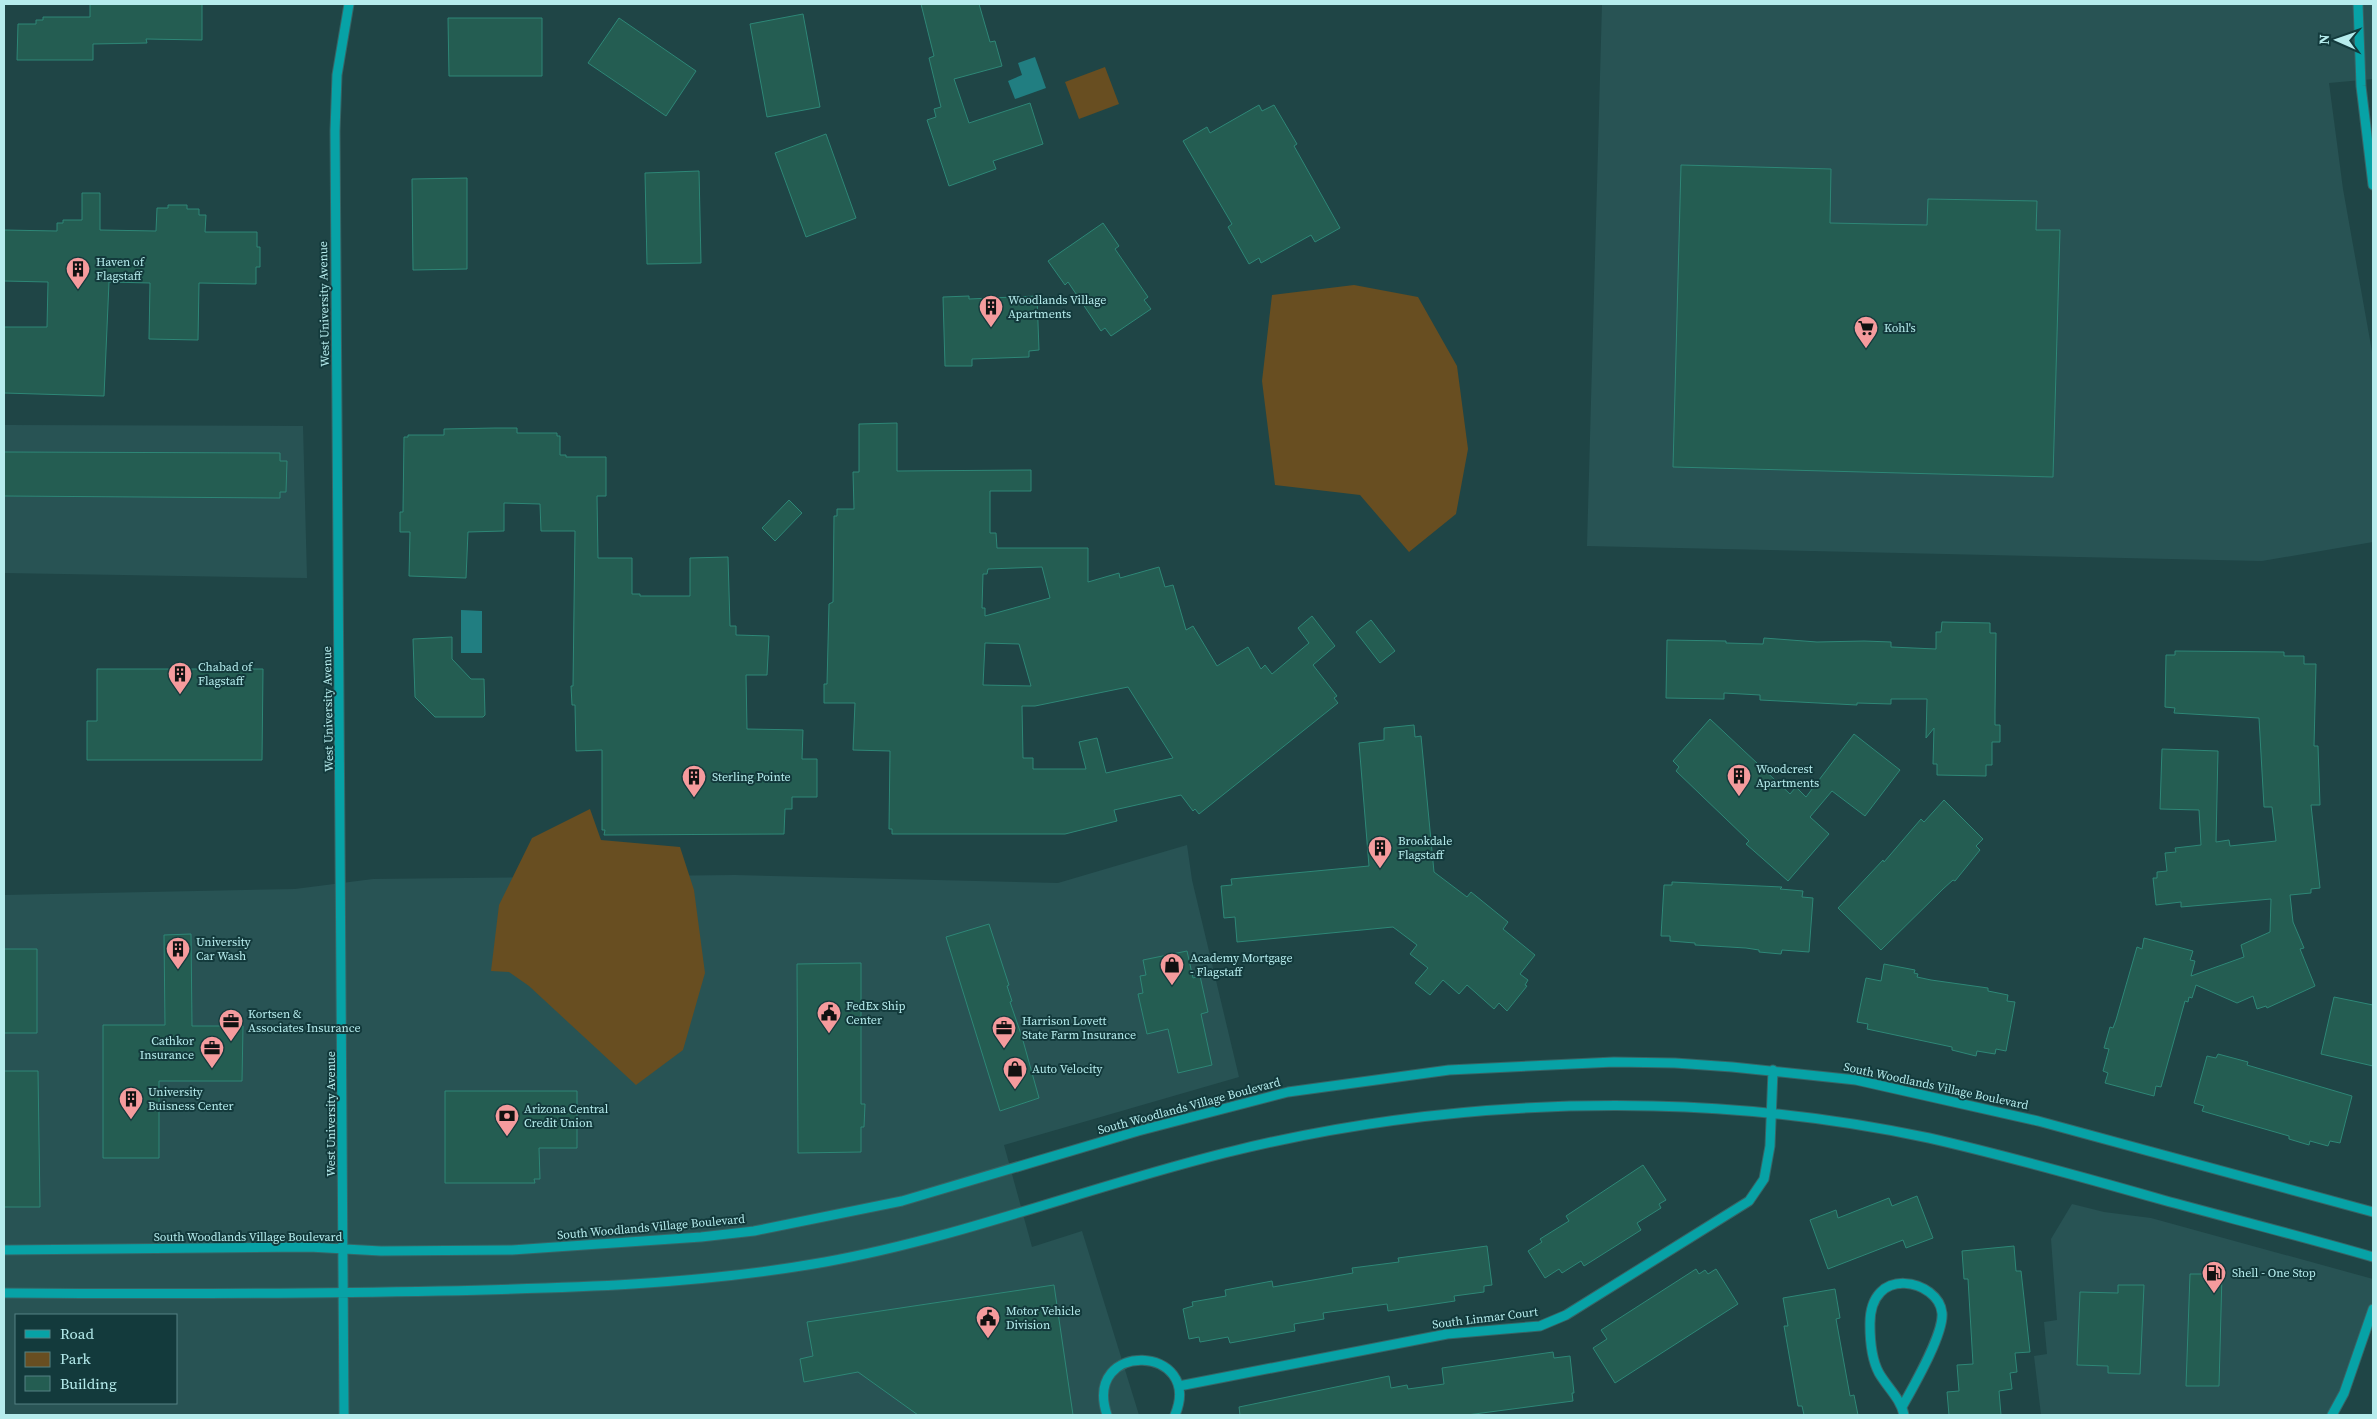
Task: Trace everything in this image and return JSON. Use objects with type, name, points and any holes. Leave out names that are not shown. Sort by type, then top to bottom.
[{"type":"street","name":"West University Avenue","points":[[344,1415],[345,1293],[335,131],[337,75],[349,4]]},
{"type":"street","points":[[2358,4],[2362,86],[2373,185]]},
{"type":"street","name":"South Woodlands Village Boulevard","points":[[4,1250],[309,1247],[381,1251],[512,1250],[701,1237],[754,1230],[912,1199],[1138,1131],[1288,1092],[1394,1076],[1480,1067],[1614,1062],[1675,1063],[1773,1070],[1856,1080],[2029,1118],[2373,1212]]},
{"type":"street","name":"South Linmar Court","points":[[1179,1386],[1448,1334],[1540,1326],[1566,1315],[1749,1201],[1764,1178],[1770,1146],[1773,1070]]},
{"type":"street","points":[[4,1293],[345,1293],[594,1288],[757,1273],[883,1250],[941,1236],[1231,1151],[1314,1133],[1394,1120],[1477,1110],[1566,1107],[1656,1106],[1770,1113],[1858,1125],[1945,1142],[2373,1257]]},
{"type":"street","points":[[1900,1283],[1921,1287],[1938,1302],[1942,1313],[1939,1329],[1903,1411],[1879,1372],[1872,1349],[1870,1326],[1870,1308],[1876,1295],[1888,1286],[1900,1283]]},
{"type":"street","points":[[2332,1415],[2344,1393],[2373,1309]]},
{"type":"street","points":[[1107,1415],[1103,1403],[1103,1391],[1110,1375],[1124,1363],[1141,1359],[1159,1363],[1168,1370],[1179,1386],[1179,1405],[1175,1415]]},
{"type":"shaded area","points":[[1602,4],[2373,4],[2373,79],[2329,83],[2343,189],[2373,357],[2373,542],[2262,561],[1587,546]]},
{"type":"shaded area","points":[[4,425],[303,426],[307,578],[4,573]]},
{"type":"shaded area","points":[[1187,845],[1192,880],[1239,1077],[1004,1145],[1032,1247],[1082,1231],[1139,1415],[4,1415],[4,895],[295,889],[373,879],[735,875],[1058,883]]},
{"type":"shaded area","name":"Shell - One Stop","points":[[2072,1204],[2104,1212],[2151,1218],[2373,1279],[2373,1310],[2332,1415],[2041,1415],[2034,1356],[2047,1354],[2044,1322],[2057,1320],[2051,1239]]},
{"type":"green space","points":[[1105,67],[1119,104],[1079,119],[1065,82]]},
{"type":"green space","points":[[1354,285],[1418,297],[1457,366],[1468,449],[1456,514],[1409,552],[1360,495],[1275,485],[1262,381],[1272,295]]},
{"type":"green space","points":[[590,809],[601,840],[680,847],[694,890],[705,973],[683,1050],[636,1085],[529,986],[509,972],[491,971],[499,905],[532,838]]},
{"type":"water","points":[[1035,57],[1046,88],[1015,99],[1008,81],[1022,75],[1018,63]]},
{"type":"water","points":[[461,610],[482,611],[482,653],[461,653]]},
{"type":"building","points":[[90,4],[202,4],[202,40],[146,39],[147,43],[93,44],[93,60],[17,60],[18,24],[36,24],[36,20],[43,20],[43,17],[90,17]]},
{"type":"building","points":[[921,4],[979,4],[990,42],[995,41],[1002,66],[954,79],[969,123],[1030,103],[1043,144],[993,161],[996,169],[949,186],[927,120],[936,117],[934,109],[941,107],[929,58],[934,56]]},
{"type":"building","points":[[803,14],[820,107],[767,117],[750,24]]},
{"type":"building","points":[[448,18],[542,18],[542,76],[449,76]]},
{"type":"building","points":[[619,18],[696,71],[666,116],[588,63]]},
{"type":"building","points":[[1259,105],[1262,111],[1274,105],[1297,144],[1294,146],[1340,228],[1315,242],[1311,235],[1261,263],[1259,258],[1249,264],[1228,227],[1232,224],[1183,141],[1207,127],[1210,133]]},
{"type":"building","points":[[826,134],[856,218],[806,237],[775,153]]},
{"type":"building","name":"Kohl's","points":[[1681,165],[1831,169],[1830,223],[1927,225],[1928,199],[2037,201],[2036,230],[2060,230],[2053,477],[1673,467]]},
{"type":"building","points":[[699,171],[701,263],[647,264],[645,173]]},
{"type":"building","points":[[467,178],[467,269],[413,270],[412,179]]},
{"type":"building","name":"Haven of Flagstaff","points":[[82,193],[100,193],[100,230],[156,231],[157,208],[168,208],[168,205],[187,205],[187,209],[199,209],[199,215],[206,215],[205,232],[257,232],[257,247],[260,247],[260,267],[256,267],[256,284],[199,283],[198,340],[149,339],[150,283],[109,282],[104,396],[4,393],[4,327],[47,327],[48,282],[4,281],[4,230],[57,231],[57,223],[63,223],[63,220],[82,220]]},
{"type":"building","name":"Woodlands Village Apartments","points":[[1103,223],[1119,246],[1115,249],[1148,297],[1144,300],[1151,309],[1111,336],[1105,328],[1101,331],[1068,282],[1065,285],[1048,261]]},
{"type":"building","name":"Woodlands Village Apartments","points":[[969,296],[969,299],[1037,296],[1039,350],[1029,351],[1029,357],[972,359],[972,366],[945,366],[943,297]]},
{"type":"building","points":[[897,423],[897,471],[1031,470],[1031,491],[990,491],[990,533],[996,533],[997,548],[1088,548],[1088,582],[1119,573],[1120,578],[1159,567],[1165,587],[1173,585],[1186,630],[1193,626],[1217,666],[1248,647],[1261,669],[1265,665],[1272,674],[1309,643],[1298,628],[1312,616],[1335,646],[1313,665],[1337,696],[1334,698],[1338,703],[1199,814],[1195,809],[1193,811],[1181,795],[1114,810],[1117,821],[1065,834],[892,834],[892,829],[889,829],[890,751],[853,750],[855,703],[824,703],[824,684],[827,684],[829,604],[833,602],[834,516],[837,516],[837,509],[854,509],[853,472],[859,472],[859,424]],"holes":[[[1042,567],[1050,598],[985,616],[985,608],[982,608],[983,574],[987,574],[988,569]],[[985,643],[1019,644],[1031,686],[983,685]],[[1128,687],[1173,758],[1106,773],[1097,738],[1079,742],[1086,769],[1033,769],[1033,758],[1023,758],[1022,706],[1035,706]]]},
{"type":"building","points":[[517,428],[517,433],[557,433],[557,436],[560,436],[560,455],[566,455],[566,457],[606,457],[606,496],[597,496],[598,558],[632,558],[632,594],[640,594],[640,596],[690,596],[690,558],[728,557],[730,626],[736,626],[736,635],[769,636],[767,675],[746,675],[747,729],[803,730],[802,759],[817,759],[817,797],[792,797],[792,809],[785,809],[784,834],[604,835],[605,830],[602,830],[602,750],[576,751],[575,705],[572,705],[571,686],[573,686],[575,531],[541,531],[540,504],[504,503],[504,531],[468,532],[466,578],[409,576],[410,532],[400,532],[400,512],[403,512],[404,437],[408,437],[408,435],[444,435],[444,429]]},
{"type":"building","points":[[4,452],[280,453],[280,461],[287,461],[286,492],[280,492],[280,498],[4,496]]},
{"type":"building","points":[[789,500],[802,513],[775,541],[762,528]]},
{"type":"building","points":[[1371,620],[1395,651],[1380,663],[1356,632]]},
{"type":"building","points":[[1942,622],[1990,623],[1990,633],[1996,633],[1995,725],[2000,725],[2000,742],[1992,742],[1992,765],[1986,765],[1986,776],[1937,775],[1937,764],[1933,764],[1934,728],[1926,738],[1927,699],[1891,699],[1891,704],[1857,703],[1857,705],[1760,700],[1760,695],[1724,693],[1724,699],[1666,698],[1667,640],[1763,644],[1764,638],[1817,642],[1864,641],[1891,642],[1891,647],[1936,649],[1936,632],[1941,632]]},
{"type":"building","points":[[452,637],[452,659],[471,679],[484,679],[485,715],[483,717],[435,717],[415,697],[413,639]]},
{"type":"building","points":[[2175,651],[2284,652],[2284,656],[2304,656],[2304,664],[2316,664],[2314,746],[2318,746],[2320,805],[2311,805],[2320,888],[2311,889],[2311,893],[2290,895],[2293,922],[2304,948],[2300,949],[2315,986],[2267,1008],[2266,1006],[2257,1009],[2253,996],[2237,1003],[2196,985],[2192,998],[2189,997],[2188,1002],[2185,1001],[2161,1087],[2156,1086],[2154,1096],[2105,1083],[2108,1073],[2103,1071],[2109,1049],[2104,1048],[2110,1027],[2113,1028],[2116,1020],[2137,947],[2142,949],[2144,938],[2193,951],[2190,960],[2195,961],[2191,976],[2244,957],[2241,945],[2270,932],[2271,899],[2181,907],[2181,902],[2156,905],[2153,878],[2157,878],[2157,872],[2167,871],[2165,853],[2176,852],[2175,848],[2201,845],[2199,810],[2160,809],[2162,749],[2218,751],[2216,842],[2229,840],[2230,846],[2276,841],[2272,807],[2264,807],[2259,718],[2174,713],[2175,708],[2165,707],[2166,655],[2175,655]]},
{"type":"building","name":"Chabad of Flagstaff","points":[[97,669],[263,669],[262,760],[87,760],[87,721],[97,721]]},
{"type":"building","name":"Woodcrest Apartments","points":[[1710,719],[1790,794],[1796,787],[1806,797],[1854,734],[1900,770],[1865,816],[1832,791],[1810,817],[1829,834],[1788,881],[1746,844],[1749,841],[1676,771],[1679,767],[1673,761]]},
{"type":"building","name":"Brookdale Flagstaff","points":[[1414,725],[1415,737],[1421,736],[1434,872],[1467,897],[1471,892],[1508,922],[1503,929],[1535,955],[1520,974],[1528,980],[1525,985],[1527,986],[1507,1011],[1499,1003],[1494,1009],[1467,985],[1459,994],[1443,980],[1430,995],[1415,983],[1428,968],[1410,954],[1417,945],[1393,927],[1237,942],[1235,917],[1224,918],[1221,886],[1232,885],[1231,879],[1369,866],[1359,743],[1384,740],[1384,728]]},
{"type":"building","points":[[1944,800],[1983,839],[1976,846],[1980,850],[1955,881],[1953,880],[1943,889],[1881,950],[1838,908],[1883,860],[1884,862],[1921,819],[1924,822]]},
{"type":"building","points":[[1672,882],[1782,887],[1780,889],[1803,891],[1802,897],[1813,898],[1809,952],[1782,950],[1781,954],[1759,952],[1759,950],[1746,948],[1695,945],[1695,943],[1670,941],[1670,936],[1661,936],[1664,885],[1672,885]]},
{"type":"building","points":[[989,924],[1009,985],[1007,986],[1012,1001],[1010,1002],[1039,1098],[1000,1111],[946,937]]},
{"type":"building","name":"University Buisness Center","points":[[191,934],[192,1026],[243,1026],[242,1081],[159,1081],[159,1158],[103,1158],[103,1025],[165,1025],[164,935]]},
{"type":"building","points":[[4,949],[37,949],[37,1033],[4,1033]]},
{"type":"building","points":[[1187,951],[1193,978],[1200,976],[1208,1012],[1201,1014],[1212,1065],[1178,1073],[1168,1029],[1147,1034],[1138,994],[1143,993],[1140,976],[1146,975],[1143,960]]},
{"type":"building","name":"FedEx Ship Center","points":[[861,963],[861,1104],[865,1104],[864,1127],[861,1127],[861,1152],[798,1153],[797,964]]},
{"type":"building","points":[[1884,964],[1915,970],[1914,973],[1918,974],[1917,977],[1988,988],[1988,991],[2008,995],[2007,1001],[2015,1002],[2006,1051],[1996,1049],[1995,1054],[1977,1051],[1976,1056],[1952,1050],[1952,1047],[1867,1029],[1868,1024],[1857,1022],[1866,978],[1881,981]]},
{"type":"building","points":[[2334,997],[2373,1005],[2373,1066],[2321,1054]]},
{"type":"building","points":[[2218,1054],[2248,1062],[2247,1065],[2352,1096],[2340,1143],[2330,1141],[2328,1146],[2310,1141],[2309,1145],[2289,1139],[2289,1136],[2202,1111],[2204,1106],[2194,1103],[2207,1056],[2216,1058]]},
{"type":"building","points":[[4,1071],[38,1071],[40,1207],[4,1207]]},
{"type":"building","name":"Arizona Central Credit Union","points":[[445,1091],[577,1091],[577,1148],[539,1148],[540,1179],[534,1179],[535,1183],[445,1183]]},
{"type":"building","points":[[1643,1165],[1666,1200],[1659,1204],[1661,1208],[1637,1223],[1641,1230],[1584,1266],[1581,1261],[1562,1273],[1559,1269],[1545,1278],[1528,1251],[1542,1242],[1540,1239],[1569,1221],[1566,1216]]},
{"type":"building","points":[[1917,1196],[1933,1238],[1906,1248],[1903,1240],[1828,1269],[1810,1220],[1836,1210],[1838,1218],[1889,1198],[1892,1206]]},
{"type":"building","points":[[1487,1246],[1492,1285],[1484,1286],[1484,1292],[1454,1296],[1455,1301],[1388,1311],[1387,1304],[1323,1313],[1324,1319],[1294,1324],[1295,1331],[1230,1343],[1228,1337],[1200,1342],[1199,1337],[1189,1339],[1183,1309],[1193,1306],[1192,1302],[1226,1296],[1225,1290],[1272,1281],[1273,1287],[1353,1273],[1352,1268],[1399,1262],[1398,1258]]},
{"type":"building","points":[[2014,1246],[2016,1271],[2021,1271],[2030,1352],[2015,1353],[2017,1372],[2010,1373],[2012,1389],[1999,1391],[2001,1415],[1949,1415],[1947,1392],[1959,1391],[1957,1365],[1973,1364],[1968,1279],[1964,1279],[1962,1251]]},
{"type":"building","points":[[1696,1269],[1699,1274],[1705,1270],[1708,1274],[1716,1269],[1738,1304],[1615,1383],[1593,1348],[1607,1339],[1601,1330]]},
{"type":"building","points":[[2190,1274],[2222,1274],[2219,1386],[2186,1386]]},
{"type":"building","name":"Motor Vehicle Division","points":[[1054,1285],[1073,1415],[918,1415],[858,1372],[804,1382],[800,1359],[813,1356],[807,1322]]},
{"type":"building","points":[[2118,1285],[2144,1285],[2140,1374],[2108,1373],[2108,1366],[2077,1365],[2080,1292],[2118,1293]]},
{"type":"building","points":[[1835,1289],[1840,1318],[1836,1319],[1850,1396],[1854,1395],[1858,1415],[1804,1415],[1802,1406],[1798,1406],[1784,1326],[1788,1326],[1783,1298]]},
{"type":"building","points":[[1553,1352],[1554,1358],[1570,1356],[1574,1393],[1572,1393],[1573,1401],[1467,1415],[1240,1415],[1239,1407],[1389,1376],[1391,1388],[1407,1385],[1408,1389],[1444,1384],[1442,1368]]},
{"type":"place","name":"Haven of Flagstaff","points":[[78,290]]},
{"type":"place","name":"Woodlands Village Apartments","points":[[991,328]]},
{"type":"place","name":"Kohl's","points":[[1866,349]]},
{"type":"place","name":"Chabad of Flagstaff","points":[[180,695]]},
{"type":"place","name":"Woodcrest Apartments","points":[[1739,797]]},
{"type":"place","name":"Sterling Pointe","points":[[694,798]]},
{"type":"place","name":"Brookdale Flagstaff","points":[[1380,869]]},
{"type":"place","name":"University Car Wash","points":[[178,970]]},
{"type":"place","name":"Academy Mortgage - Flagstaff","points":[[1172,986]]},
{"type":"place","name":"FedEx Ship Center","points":[[829,1034]]},
{"type":"place","name":"Kortsen & Associates Insurance","points":[[231,1042]]},
{"type":"place","name":"Harrison Lovett State Farm Insurance","points":[[1004,1049]]},
{"type":"place","name":"Cathkor Insurance","points":[[212,1069]]},
{"type":"place","name":"Auto Velocity","points":[[1015,1090]]},
{"type":"place","name":"University Buisness Center","points":[[131,1120]]},
{"type":"place","name":"Arizona Central Credit Union","points":[[507,1137]]},
{"type":"place","name":"Shell - One Stop","points":[[2214,1294]]},
{"type":"place","name":"Motor Vehicle Division","points":[[988,1339]]}]
